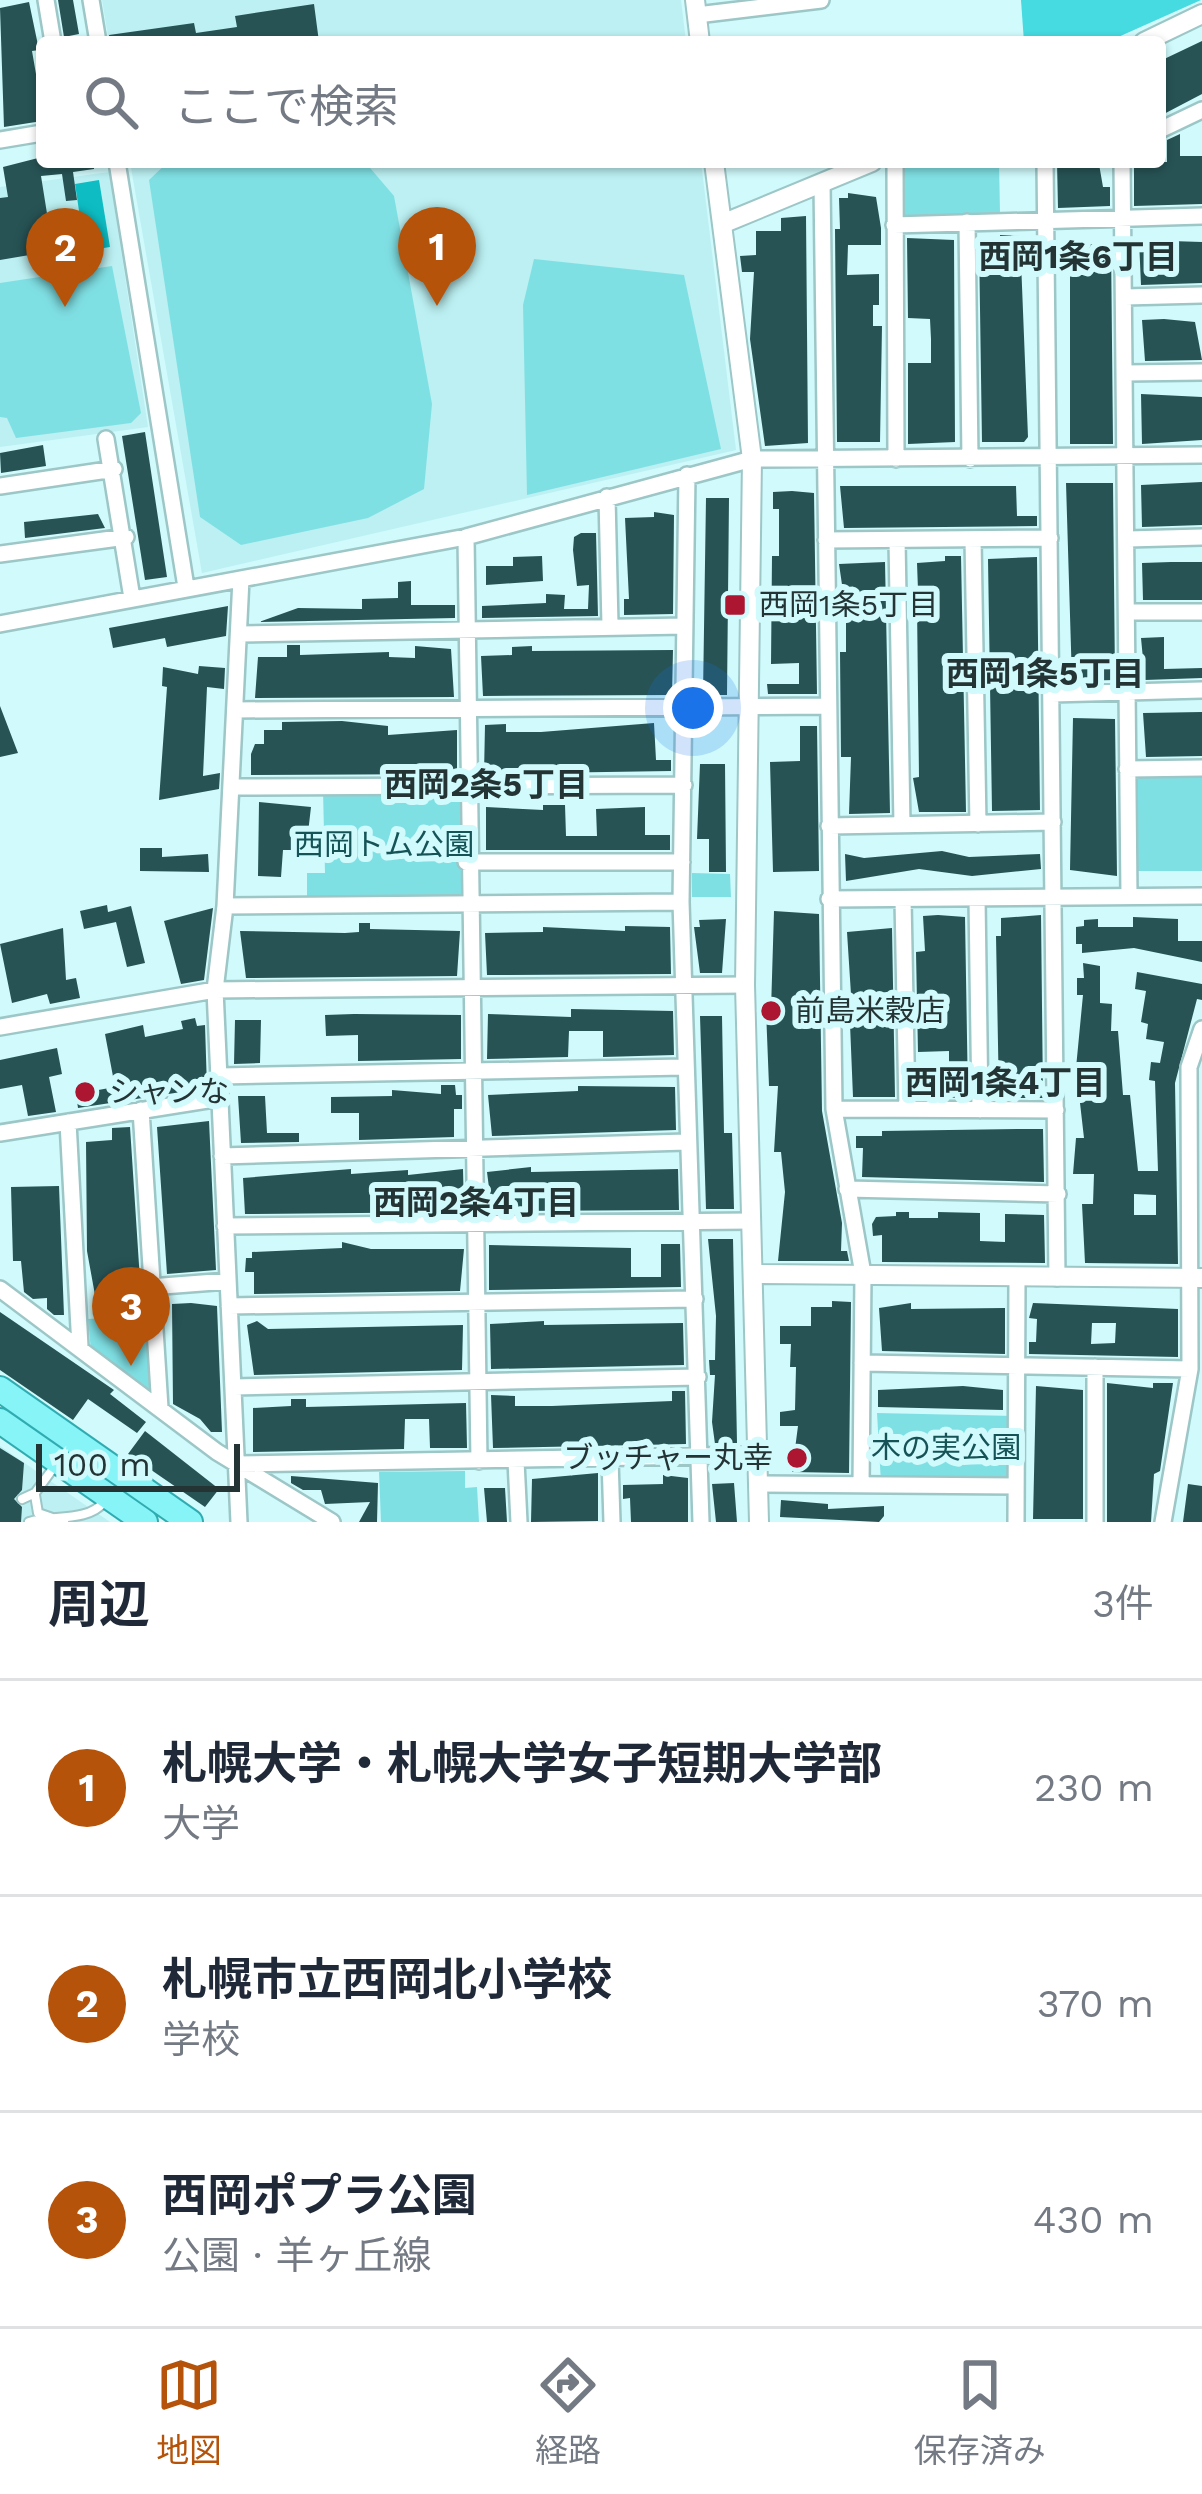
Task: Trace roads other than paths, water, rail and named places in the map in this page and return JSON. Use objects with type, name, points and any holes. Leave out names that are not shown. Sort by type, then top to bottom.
[{"type":"main road","points":[[0,1389],[190,1522]]},
{"type":"main road","points":[[0,1421],[146,1522]]},
{"type":"street","points":[[46,0],[52,36]]},
{"type":"street","points":[[91,0],[97,36]]},
{"type":"street","points":[[696,8],[821,0]]},
{"type":"street","points":[[1156,36],[1202,14]]},
{"type":"street","points":[[1166,127],[1202,110]]},
{"type":"street","points":[[0,140],[36,134]]},
{"type":"street","points":[[118,168],[186,586]]},
{"type":"street","points":[[716,168],[752,459],[746,985],[759,1522]]},
{"type":"street","points":[[722,224],[858,168]]},
{"type":"street","points":[[895,168],[896,459]]},
{"type":"street","points":[[1046,168],[1057,1278]]},
{"type":"street","points":[[1122,168],[1130,896]]},
{"type":"street","points":[[822,183],[834,1109],[863,1274],[861,1485]]},
{"type":"street","points":[[894,225],[1202,216]]},
{"type":"street","points":[[967,222],[970,459]]},
{"type":"street","points":[[1125,297],[1202,295]]},
{"type":"street","points":[[1126,373],[1202,372]]},
{"type":"street","points":[[106,440],[115,469],[132,598]]},
{"type":"street","points":[[0,624],[466,537],[752,459],[1202,455]]},
{"type":"street","points":[[0,486],[115,469]]},
{"type":"street","points":[[687,475],[681,902],[700,1522]]},
{"type":"street","points":[[607,497],[610,626]]},
{"type":"street","points":[[0,554],[126,537]]},
{"type":"street","points":[[466,537],[466,862],[479,1462]]},
{"type":"street","points":[[1129,538],[1202,537]]},
{"type":"street","points":[[826,540],[1050,538]]},
{"type":"street","points":[[973,539],[978,824]]},
{"type":"street","points":[[897,540],[902,825]]},
{"type":"street","points":[[238,1522],[215,990],[233,787],[242,579]]},
{"type":"street","points":[[1128,612],[1202,612]]},
{"type":"street","points":[[240,634],[684,626]]},
{"type":"street","points":[[1052,694],[1202,690]]},
{"type":"street","points":[[236,710],[828,706]]},
{"type":"street","points":[[1127,769],[1202,768]]},
{"type":"street","points":[[233,787],[684,785]]},
{"type":"street","points":[[829,826],[1053,822]]},
{"type":"street","points":[[466,862],[682,862]]},
{"type":"street","points":[[829,899],[1202,896]]},
{"type":"street","points":[[977,898],[980,1110]]},
{"type":"street","points":[[904,899],[907,1109]]},
{"type":"street","points":[[225,906],[681,902]]},
{"type":"street","points":[[0,1027],[215,990],[746,985]]},
{"type":"street","points":[[1163,1522],[1190,1369],[1196,1278],[1189,1066],[1202,1029]]},
{"type":"street","points":[[220,1076],[684,1067]]},
{"type":"street","points":[[0,1133],[220,1098]]},
{"type":"street","points":[[834,1109],[1056,1109]]},
{"type":"street","points":[[141,1110],[160,1408]]},
{"type":"street","points":[[68,1122],[80,1347]]},
{"type":"street","points":[[222,1156],[686,1142]]},
{"type":"street","points":[[847,1189],[1058,1194]]},
{"type":"street","points":[[225,1226],[752,1221]]},
{"type":"street","points":[[753,1274],[1196,1278]]},
{"type":"street","points":[[1016,1522],[1017,1278]]},
{"type":"street","points":[[150,1287],[229,1281]]},
{"type":"street","points":[[0,1289],[237,1464],[332,1522]]},
{"type":"street","points":[[229,1306],[695,1300]]},
{"type":"street","points":[[862,1363],[1190,1369]]},
{"type":"street","points":[[1095,1367],[1095,1522]]},
{"type":"street","points":[[233,1387],[698,1377]]},
{"type":"street","points":[[237,1464],[758,1454]]},
{"type":"street","points":[[610,1459],[612,1522]]},
{"type":"street","points":[[516,1462],[519,1522]]},
{"type":"street","points":[[758,1484],[1016,1486]]},
{"type":"lane","points":[[57,1462],[35,1493],[33,1506],[64,1522]]},
{"type":"lane","points":[[22,1499],[35,1493]]},
{"type":"lane","points":[[29,1522],[49,1515],[84,1518],[109,1496]]},
{"type":"place","name":"札幌大学・札幌大学女子短期大学部","points":[[437,306]]},
{"type":"place","name":"札幌市立西岡北小学校","points":[[65,307]]},
{"type":"place","name":"西岡1条5丁目","points":[[735,605]]},
{"type":"place","name":"前島米穀店","points":[[771,1011]]},
{"type":"place","name":"シャンな","points":[[85,1092]]},
{"type":"place","name":"西岡ポプラ公園","points":[[131,1366]]},
{"type":"place","name":"ブッチャー丸幸","points":[[797,1458]]},
{"type":"district","name":"西岡1条6丁目","points":[[1078,256]]},
{"type":"district","name":"西岡1条5丁目","points":[[1045,673]]},
{"type":"district","name":"西岡2条5丁目","points":[[486,784]]},
{"type":"district","name":"西岡1条4丁目","points":[[1005,1082]]},
{"type":"district","name":"西岡2条4丁目","points":[[476,1202]]},
{"type":"park label","name":"西岡トム公園","points":[[384,845]]},
{"type":"park label","name":"木の実公園","points":[[946,1448]]}]
